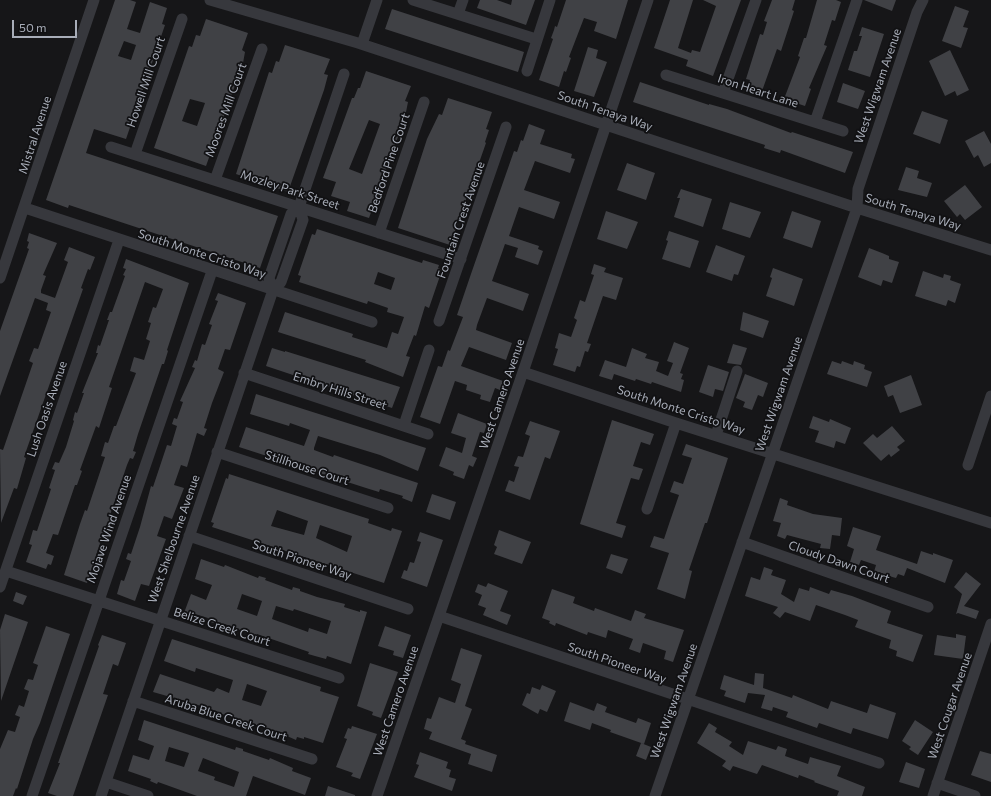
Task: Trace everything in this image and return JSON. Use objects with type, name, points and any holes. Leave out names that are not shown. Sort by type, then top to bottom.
[{"type":"street","name":"Mistral Avenue","points":[[0,278],[25,208],[94,0]]},
{"type":"street","name":"South Tenaya Way","points":[[210,0],[362,44],[857,208],[991,250]]},
{"type":"street","points":[[362,44],[377,0]]},
{"type":"street","points":[[413,0],[536,39]]},
{"type":"street","points":[[458,14],[463,0]]},
{"type":"street","points":[[527,71],[536,39],[550,0]]},
{"type":"street","name":"West Camero Avenue","points":[[376,796],[523,372],[648,0]]},
{"type":"street","points":[[723,94],[756,0]]},
{"type":"street","points":[[815,122],[857,0]]},
{"type":"street","name":"West Wigwam Avenue","points":[[655,796],[857,208],[858,189],[917,12],[923,0]]},
{"type":"street","name":"Howell Mill Court","points":[[135,154],[182,19]]},
{"type":"street","name":"Moores Mill Court","points":[[215,180],[262,49]]},
{"type":"street","name":"West Shelbourne Avenue","points":[[101,796],[188,536],[273,290],[269,278],[291,214],[299,207],[344,74]]},
{"type":"street","name":"Iron Heart Lane","points":[[666,75],[843,131]]},
{"type":"street","name":"Bedford Pine Court","points":[[379,233],[424,102]]},
{"type":"street","name":"Fountain Crest Avenue","points":[[439,321],[506,127]]},
{"type":"street","name":"Mozley Park Street","points":[[111,147],[461,259]]},
{"type":"street","name":"South Monte Cristo Way","points":[[25,208],[212,271],[372,322]]},
{"type":"street","name":"Lush Oasis Avenue","points":[[0,587],[119,240]]},
{"type":"street","name":"Mojave Wind Avenue","points":[[32,796],[212,271]]},
{"type":"street","points":[[404,426],[429,350]]},
{"type":"street","points":[[716,435],[737,371]]},
{"type":"street","name":"South Monte Cristo Way","points":[[523,372],[676,423],[991,523]]},
{"type":"street","name":"Embry Hills Street","points":[[244,373],[428,434]]},
{"type":"street","points":[[968,465],[991,396]]},
{"type":"street","points":[[647,509],[676,423]]},
{"type":"street","name":"Stillhouse Court","points":[[218,452],[388,508]]},
{"type":"street","name":"South Pioneer Way","points":[[188,536],[408,608]]},
{"type":"street","name":"Cloudy Dawn Court","points":[[742,542],[928,607]]},
{"type":"street","name":"Belize Creek Court","points":[[6,571],[339,678]]},
{"type":"street","name":"South Pioneer Way","points":[[439,616],[879,763]]},
{"type":"street","name":"West Cougar Avenue","points":[[933,796],[991,624]]},
{"type":"street","name":"Aruba Blue Creek Court","points":[[133,702],[312,758]]},
{"type":"street","points":[[106,782],[148,796]]},
{"type":"street","points":[[937,783],[975,796]]},
{"type":"building","points":[[115,0],[130,0],[136,2],[127,29],[140,33],[150,2],[167,8],[162,24],[165,25],[126,139],[94,129],[86,153],[278,216],[260,268],[69,205],[68,208],[46,200]],"holes":[[[124,41],[136,45],[131,60],[118,56]]]},
{"type":"building","points":[[480,0],[497,0],[511,5],[512,0],[535,0],[526,25],[477,8]]},
{"type":"building","points":[[566,0],[628,0],[616,39],[594,31],[597,22],[584,18],[569,57],[571,58],[566,72],[564,71],[559,87],[539,80],[553,39],[551,38],[555,26],[557,27]]},
{"type":"building","points":[[670,0],[693,0],[678,48],[691,53],[692,50],[700,52],[716,6],[703,0],[741,0],[713,76],[686,66],[688,60],[654,48]]},
{"type":"building","points":[[772,0],[795,0],[792,10],[794,11],[781,51],[777,49],[762,91],[748,86],[750,80],[746,79],[760,34],[763,35],[767,22],[764,21]]},
{"type":"building","points":[[817,0],[836,0],[841,2],[835,21],[832,20],[824,45],[827,46],[809,88],[811,89],[805,106],[784,99],[800,57],[798,56],[804,38],[806,38]]},
{"type":"building","points":[[864,0],[896,0],[892,11]]},
{"type":"building","points":[[955,6],[969,11],[963,27],[968,28],[961,48],[942,41]]},
{"type":"building","points":[[392,9],[524,52],[518,72],[385,29]]},
{"type":"building","points":[[206,19],[248,33],[242,50],[245,52],[243,63],[206,166],[154,148],[189,46],[192,47],[196,35],[200,36]],"holes":[[[190,99],[205,103],[197,126],[182,121]]]},
{"type":"building","points":[[862,27],[884,34],[870,77],[848,70],[854,51],[857,51],[862,36],[859,36]]},
{"type":"building","points":[[285,45],[330,59],[324,74],[328,75],[324,90],[288,192],[236,174],[269,72],[272,73],[276,61],[279,62]]},
{"type":"building","points":[[588,47],[598,50],[596,58],[607,62],[594,97],[574,91]]},
{"type":"building","points":[[950,50],[969,90],[957,96],[955,91],[945,96],[929,61]]},
{"type":"building","points":[[366,71],[411,86],[405,101],[408,102],[405,117],[369,218],[347,211],[350,202],[331,196],[336,182],[323,178],[352,98],[354,98],[358,88],[360,88]],"holes":[[[369,120],[380,124],[362,174],[349,169]]]},
{"type":"building","points":[[640,82],[709,105],[727,109],[791,133],[792,132],[853,152],[845,173],[781,150],[780,153],[764,148],[765,145],[633,102]]},
{"type":"building","points":[[843,83],[865,91],[858,109],[837,102]]},
{"type":"building","points":[[448,98],[492,112],[486,129],[489,130],[486,143],[450,245],[398,228],[427,139],[439,114],[442,115]]},
{"type":"building","points":[[922,111],[948,120],[940,144],[913,134]]},
{"type":"building","points":[[529,124],[545,130],[540,144],[572,154],[571,158],[575,159],[570,173],[535,161],[524,190],[560,202],[554,219],[519,207],[509,236],[539,246],[538,249],[543,251],[538,265],[515,257],[518,248],[505,244],[492,281],[529,294],[523,311],[487,298],[477,325],[476,330],[512,343],[506,360],[469,347],[461,366],[503,381],[500,390],[495,388],[490,402],[480,399],[481,395],[466,390],[467,385],[455,381],[440,424],[420,417],[438,366],[442,367],[463,317],[457,315],[472,271],[514,151],[517,152]]},
{"type":"building","points":[[984,131],[991,144],[991,163],[984,167],[978,155],[974,158],[965,141]]},
{"type":"building","points":[[627,163],[655,173],[646,200],[617,190]]},
{"type":"building","points":[[906,167],[919,171],[917,178],[932,183],[927,197],[898,190]]},
{"type":"building","points":[[965,185],[982,207],[965,220],[960,214],[957,217],[944,201]]},
{"type":"building","points":[[681,189],[712,199],[703,227],[674,217],[680,198],[677,198]]},
{"type":"building","points":[[730,202],[761,212],[750,238],[722,229]]},
{"type":"building","points":[[606,211],[638,222],[627,249],[597,239]]},
{"type":"building","points":[[792,211],[821,221],[812,248],[783,238]]},
{"type":"building","points":[[317,229],[422,263],[423,260],[439,265],[438,268],[442,270],[429,308],[425,306],[416,336],[414,335],[406,356],[410,357],[403,377],[365,362],[366,360],[278,332],[285,312],[353,334],[352,337],[387,348],[392,332],[398,334],[404,317],[387,312],[388,308],[368,301],[367,304],[299,282],[301,276],[298,275],[312,234],[315,235]],"holes":[[[378,272],[395,278],[391,290],[374,284]]]},
{"type":"building","points":[[669,231],[699,241],[690,268],[662,259],[668,241],[666,240]]},
{"type":"building","points":[[29,233],[57,243],[43,275],[46,276],[41,293],[55,298],[68,262],[64,260],[69,247],[95,257],[90,270],[88,269],[81,288],[83,289],[24,457],[26,458],[17,489],[14,488],[1,523],[0,449],[3,450],[33,363],[29,361],[34,348],[38,349],[51,312],[46,310],[48,303],[35,298],[0,396],[0,331],[29,249],[27,248],[29,242],[27,241]]},
{"type":"building","points":[[716,245],[745,256],[738,275],[734,274],[732,281],[706,272]]},
{"type":"building","points":[[869,248],[889,256],[889,259],[899,262],[892,283],[883,280],[881,286],[858,277]]},
{"type":"building","points":[[126,259],[189,283],[167,350],[164,364],[162,364],[138,434],[133,451],[136,452],[133,459],[130,458],[127,465],[109,518],[112,519],[109,526],[106,525],[87,583],[64,575],[80,524],[85,510],[87,511],[105,457],[101,456],[105,442],[108,443],[114,426],[116,426],[136,373],[130,371],[134,357],[144,360],[150,341],[146,339],[151,323],[148,322],[153,307],[156,308],[163,289],[145,282],[109,387],[112,388],[99,428],[96,426],[80,470],[82,471],[77,485],[75,485],[58,535],[53,534],[46,553],[54,556],[51,565],[48,564],[46,569],[26,562],[32,545],[29,544],[33,530],[37,531],[51,489],[49,488],[55,470],[52,469],[55,462],[59,463],[66,447],[74,421],[75,412],[77,413],[84,393],[82,393],[98,353],[96,353],[98,345],[100,346],[109,320],[107,320],[110,312],[112,312],[125,276],[123,275],[126,269],[123,268]]},
{"type":"building","points":[[594,264],[606,268],[604,272],[623,278],[616,300],[603,296],[587,343],[591,344],[588,352],[585,351],[580,367],[577,366],[575,372],[553,365],[558,349],[555,348],[559,333],[571,337],[577,320],[574,318],[580,300],[585,302],[594,275],[591,274]]},
{"type":"building","points":[[773,268],[803,279],[794,306],[766,296],[772,278],[770,277]]},
{"type":"building","points":[[923,271],[943,278],[944,274],[951,276],[950,280],[961,284],[955,303],[948,300],[946,306],[915,296]]},
{"type":"building","points":[[218,293],[246,303],[230,350],[225,349],[218,369],[224,372],[204,428],[207,429],[204,436],[197,433],[187,467],[181,465],[174,485],[184,488],[172,519],[164,516],[157,536],[166,539],[149,586],[141,584],[135,601],[117,594],[121,580],[124,581],[131,561],[126,559],[128,553],[131,554],[151,486],[153,487],[167,445],[171,446],[177,426],[172,424],[174,418],[177,419],[183,402],[180,401],[195,368],[192,367],[195,360],[197,361],[202,344],[205,345],[212,325],[209,324],[218,301],[215,300]]},
{"type":"building","points":[[743,312],[769,321],[763,338],[740,330]]},
{"type":"building","points":[[674,342],[689,348],[680,373],[683,374],[681,379],[684,380],[681,392],[652,382],[651,384],[636,379],[635,381],[614,374],[612,380],[599,376],[605,360],[626,367],[632,348],[647,354],[645,358],[659,362],[656,371],[668,376],[673,363],[667,361]]},
{"type":"building","points":[[733,344],[747,348],[741,365],[727,363]]},
{"type":"building","points":[[272,348],[400,387],[392,408],[266,366]]},
{"type":"building","points":[[832,361],[841,364],[842,361],[853,365],[854,361],[865,365],[864,369],[872,372],[867,387],[827,374]]},
{"type":"building","points":[[708,365],[729,372],[723,391],[715,389],[713,397],[699,392]]},
{"type":"building","points":[[745,374],[768,383],[763,397],[758,395],[752,410],[743,407],[745,402],[736,398]]},
{"type":"building","points":[[911,375],[922,405],[900,413],[893,395],[888,397],[884,386]]},
{"type":"building","points":[[256,394],[426,448],[418,471],[380,455],[318,436],[314,448],[314,450],[333,457],[334,455],[418,483],[412,502],[402,498],[403,496],[380,489],[379,492],[239,447],[246,427],[304,446],[310,430],[290,423],[289,426],[250,414]]},
{"type":"building","points":[[458,413],[487,424],[484,433],[480,432],[472,456],[477,458],[473,467],[469,465],[464,479],[453,475],[454,472],[439,466],[446,447],[462,453],[466,438],[451,433]]},
{"type":"building","points":[[813,416],[829,422],[830,419],[851,428],[845,444],[836,441],[834,448],[815,442],[819,431],[809,428]]},
{"type":"building","points":[[612,420],[654,434],[650,445],[641,442],[633,466],[643,469],[639,480],[631,478],[616,523],[626,526],[622,538],[580,524]]},
{"type":"building","points":[[530,421],[560,431],[550,459],[545,457],[530,500],[505,491],[509,480],[514,482],[519,467],[514,466],[518,456],[523,457],[530,436],[525,434]]},
{"type":"building","points":[[892,426],[905,441],[897,447],[900,450],[891,457],[889,454],[881,461],[863,443],[873,434],[877,438]]},
{"type":"building","points":[[686,444],[728,458],[707,523],[705,523],[689,570],[692,571],[685,599],[657,589],[669,553],[650,547],[654,536],[664,539],[679,495],[670,492],[674,481],[683,484],[692,458],[682,455]]},
{"type":"building","points":[[229,474],[369,519],[368,523],[391,531],[392,528],[402,531],[384,583],[212,527],[214,523],[211,522],[226,478],[228,479]],"holes":[[[277,510],[308,521],[304,535],[271,526]],[[320,525],[352,536],[347,552],[316,538]]]},
{"type":"building","points":[[432,494],[456,502],[450,520],[426,512]]},
{"type":"building","points":[[780,498],[788,501],[787,505],[813,514],[842,518],[840,536],[832,535],[830,549],[820,548],[821,544],[787,535],[785,539],[777,536],[781,523],[773,521]]},
{"type":"building","points":[[853,527],[881,536],[876,550],[917,564],[921,551],[933,555],[933,553],[953,560],[945,583],[907,568],[904,576],[898,574],[896,578],[874,572],[876,565],[861,560],[859,565],[850,562],[854,549],[847,546]]},
{"type":"building","points":[[499,530],[531,542],[522,564],[494,554],[497,547],[494,545]]},
{"type":"building","points":[[420,532],[443,540],[427,587],[401,578],[404,570],[407,571],[410,562],[414,563],[421,542],[417,541]]},
{"type":"building","points":[[611,554],[628,559],[622,574],[606,568]]},
{"type":"building","points":[[201,559],[224,567],[225,565],[258,578],[259,576],[266,578],[265,580],[292,590],[293,587],[317,597],[345,604],[344,607],[360,612],[360,610],[367,612],[351,664],[327,656],[326,659],[308,654],[309,652],[257,634],[257,637],[225,624],[224,626],[207,621],[208,618],[192,613],[191,615],[184,613],[191,594],[206,600],[212,585],[195,579]],"holes":[[[242,594],[262,601],[257,616],[237,609]],[[276,606],[293,611],[294,609],[331,621],[327,634],[309,628],[308,632],[272,619]]]},
{"type":"building","points":[[764,567],[773,570],[771,575],[786,580],[781,594],[794,602],[799,588],[809,591],[810,587],[829,594],[831,590],[852,596],[891,611],[887,623],[923,635],[913,662],[896,656],[897,651],[889,648],[891,640],[855,627],[858,620],[816,605],[810,621],[785,612],[780,618],[773,613],[778,607],[745,596],[751,577],[760,580]]},
{"type":"building","points":[[966,572],[981,584],[964,606],[979,611],[976,619],[958,613],[956,614],[962,594],[954,587]]},
{"type":"building","points":[[488,583],[508,591],[500,611],[511,615],[507,625],[483,615],[486,608],[478,605],[482,595],[475,592],[478,584],[486,587]]},
{"type":"building","points":[[552,589],[575,597],[573,603],[594,611],[595,608],[631,621],[635,610],[646,614],[644,618],[684,630],[673,662],[664,659],[666,651],[643,643],[640,653],[629,649],[633,639],[608,630],[606,638],[588,632],[587,635],[556,623],[555,626],[549,623],[550,621],[542,618]]},
{"type":"building","points":[[16,592],[27,596],[23,605],[13,601]]},
{"type":"building","points":[[5,614],[28,622],[1,701],[0,630]]},
{"type":"building","points":[[46,626],[70,634],[17,789],[16,788],[13,796],[0,796],[0,749],[8,730],[15,732],[20,717],[15,715],[19,705],[24,707],[29,691],[24,689],[28,679],[33,680],[38,665],[33,663]]},
{"type":"building","points":[[385,626],[411,635],[403,658],[393,655],[394,651],[378,646]]},
{"type":"building","points":[[956,634],[966,636],[963,659],[934,655],[937,635],[956,638]]},
{"type":"building","points":[[102,635],[126,643],[118,666],[113,664],[103,694],[108,695],[73,796],[57,796],[48,793],[60,763],[58,763]]},
{"type":"building","points":[[172,639],[321,687],[320,691],[339,697],[323,743],[304,737],[304,739],[297,737],[296,740],[278,732],[222,713],[195,704],[194,707],[187,704],[188,702],[153,692],[160,674],[214,692],[217,688],[229,693],[233,680],[196,668],[195,672],[164,661]],"holes":[[[247,684],[267,691],[261,706],[242,700]]]},
{"type":"building","points":[[461,648],[482,655],[465,706],[472,709],[461,739],[466,741],[465,744],[497,755],[492,772],[468,764],[471,754],[429,739],[432,732],[424,729],[427,718],[431,719],[439,697],[455,703],[461,684],[451,680]]},
{"type":"building","points":[[370,663],[398,672],[381,718],[372,715],[373,712],[357,706]]},
{"type":"building","points":[[755,673],[764,674],[763,688],[792,698],[793,695],[828,709],[831,701],[867,713],[870,704],[896,713],[888,739],[853,728],[851,734],[819,723],[817,728],[786,717],[788,712],[773,707],[772,711],[761,708],[765,695],[748,693],[745,703],[724,696],[726,691],[720,689],[724,675],[754,685]]},
{"type":"building","points":[[542,685],[556,691],[547,712],[540,709],[538,714],[522,705],[527,693],[530,694],[532,687],[540,690]]},
{"type":"building","points":[[570,702],[594,711],[597,703],[607,707],[605,712],[636,723],[638,718],[651,723],[644,744],[610,732],[611,730],[592,723],[590,730],[564,721]]},
{"type":"building","points":[[144,720],[235,750],[236,747],[269,760],[270,758],[293,768],[292,771],[311,778],[305,795],[253,776],[246,796],[197,796],[158,782],[157,784],[150,781],[151,779],[128,771],[133,755],[149,760],[154,746],[138,740]],"holes":[[[169,747],[189,753],[184,767],[165,761]],[[203,758],[239,772],[234,787],[214,780],[215,777],[198,771]]]},
{"type":"building","points":[[915,720],[933,732],[918,755],[909,749],[911,747],[902,741]]},
{"type":"building","points":[[709,723],[717,728],[715,732],[732,742],[729,746],[743,755],[748,741],[776,750],[778,746],[787,749],[785,756],[808,764],[810,757],[841,766],[837,776],[865,787],[862,796],[837,796],[839,791],[814,782],[815,781],[799,775],[798,778],[762,765],[757,774],[733,766],[730,771],[722,766],[726,761],[697,743]]},
{"type":"building","points":[[352,726],[377,734],[360,779],[351,776],[353,773],[336,767],[347,739],[344,738],[348,728],[351,729]]},
{"type":"building","points":[[641,743],[651,747],[646,760],[636,756]]},
{"type":"building","points":[[980,751],[991,754],[991,782],[971,775]]},
{"type":"building","points":[[420,752],[448,762],[446,768],[451,770],[449,777],[456,779],[452,791],[414,777],[419,765],[416,764]]},
{"type":"building","points":[[906,762],[925,769],[919,788],[899,782]]},
{"type":"building","points":[[328,786],[355,795],[355,796],[325,796]]}]
